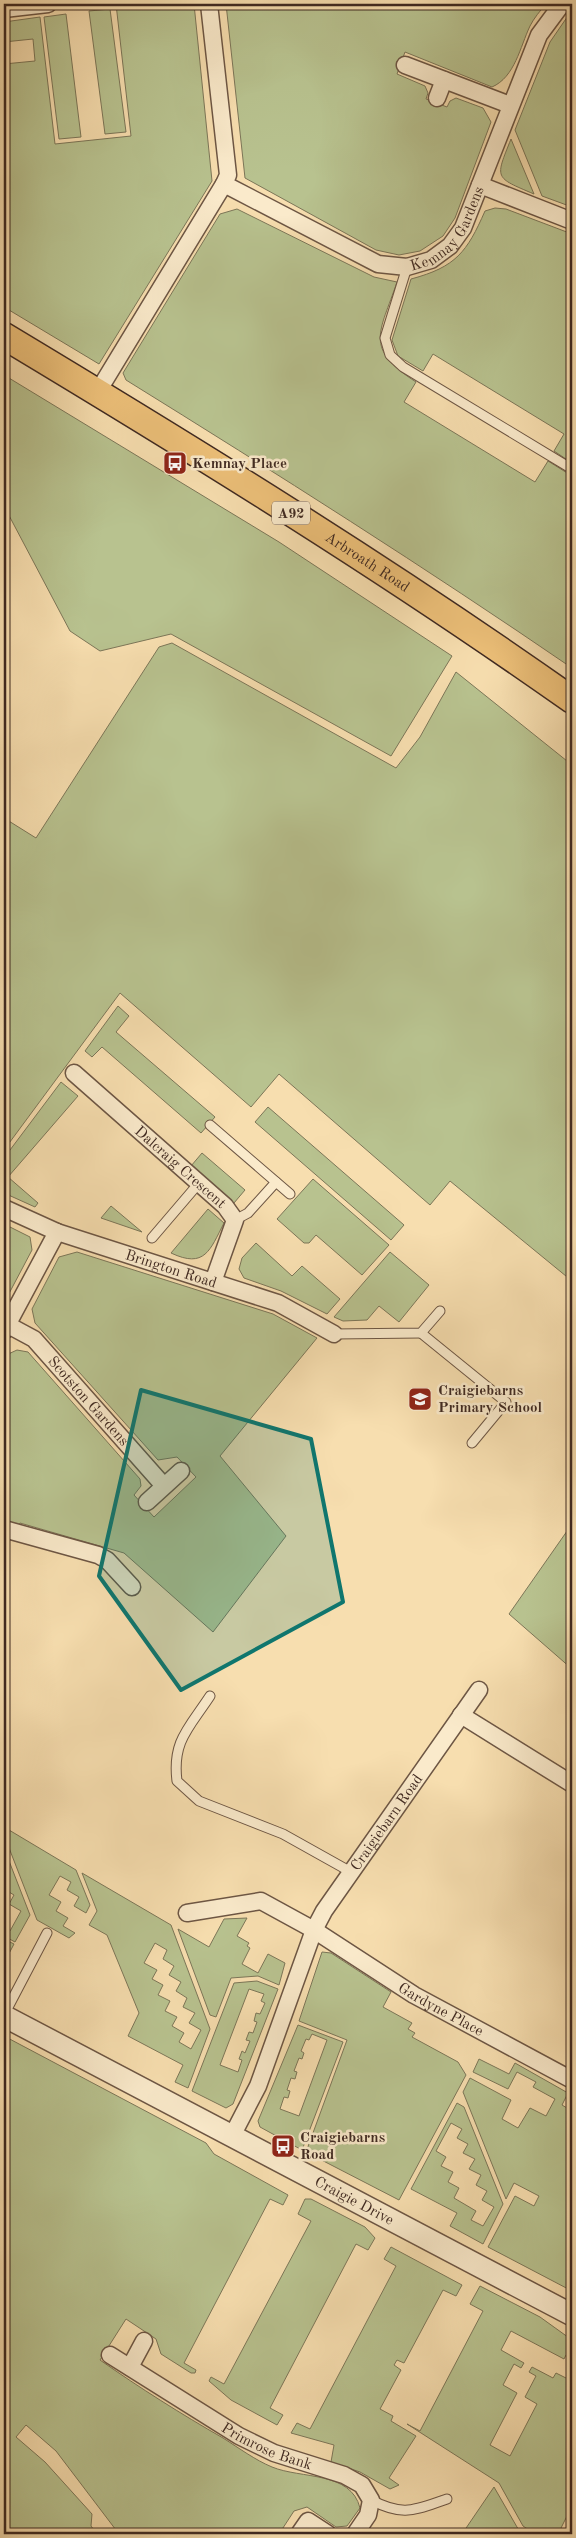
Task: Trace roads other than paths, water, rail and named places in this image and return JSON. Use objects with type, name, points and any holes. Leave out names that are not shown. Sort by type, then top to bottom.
[{"type":"main road","name":"Arbroath Road","points":[[4,336],[240,480],[481,636],[572,700]]},
{"type":"street","points":[[4,9],[48,4]]},
{"type":"street","points":[[97,393],[228,175],[209,4]]},
{"type":"street","name":"Kemnay Gardens","points":[[224,184],[378,264],[407,267],[431,260],[450,246],[463,228],[539,35],[562,4]]},
{"type":"street","points":[[406,65],[510,105]]},
{"type":"street","points":[[438,98],[444,80]]},
{"type":"street","points":[[480,185],[572,221]]},
{"type":"street","name":"Dalcraig Crescent","points":[[74,1074],[225,1206],[235,1220],[213,1282]]},
{"type":"street","name":"Brington Road","points":[[4,1208],[57,1232],[278,1303],[334,1334]]},
{"type":"street","name":"Scotston Gardens","points":[[57,1232],[6,1328],[34,1339],[164,1486]]},
{"type":"street","points":[[148,1502],[181,1471]]},
{"type":"street","points":[[4,1529],[98,1555],[107,1560],[132,1587]]},
{"type":"street","name":"Craigiebarn Road","points":[[232,2136],[258,2086],[314,1930],[324,1911],[479,1690]]},
{"type":"street","points":[[461,1715],[572,1784]]},
{"type":"street","points":[[187,1913],[261,1901],[314,1930]]},
{"type":"street","name":"Gardyne Place","points":[[314,1930],[414,1995],[572,2080]]},
{"type":"street","name":"Craigie Drive","points":[[4,2016],[572,2315]]},
{"type":"street","points":[[130,2367],[144,2341]]},
{"type":"street","name":"Primrose Bank","points":[[110,2355],[239,2436],[274,2454],[344,2475],[362,2485],[371,2500]]},
{"type":"street","points":[[355,2534],[368,2515],[371,2500]]},
{"type":"street","points":[[303,2528],[328,2534]]},
{"type":"lane","points":[[407,267],[385,338],[390,355],[403,367],[572,469]]},
{"type":"lane","points":[[210,1125],[290,1194]]},
{"type":"lane","points":[[235,1220],[248,1213],[276,1182]]},
{"type":"lane","points":[[152,1238],[199,1184]]},
{"type":"lane","points":[[421,1333],[440,1311]]},
{"type":"lane","points":[[334,1334],[421,1333],[506,1402],[472,1443]]},
{"type":"lane","points":[[210,1696],[178,1744],[175,1768],[177,1781],[199,1801],[283,1834],[351,1872]]},
{"type":"lane","points":[[4,2016],[47,1933]]},
{"type":"lane","points":[[371,2500],[390,2510],[410,2511],[446,2499]]},
{"type":"place","name":"Kemnay Place","points":[[175,463]]},
{"type":"place","name":"Craigiebarns Primary School","points":[[420,1399]]},
{"type":"place","name":"Craigiebarns Road","points":[[283,2146]]}]
